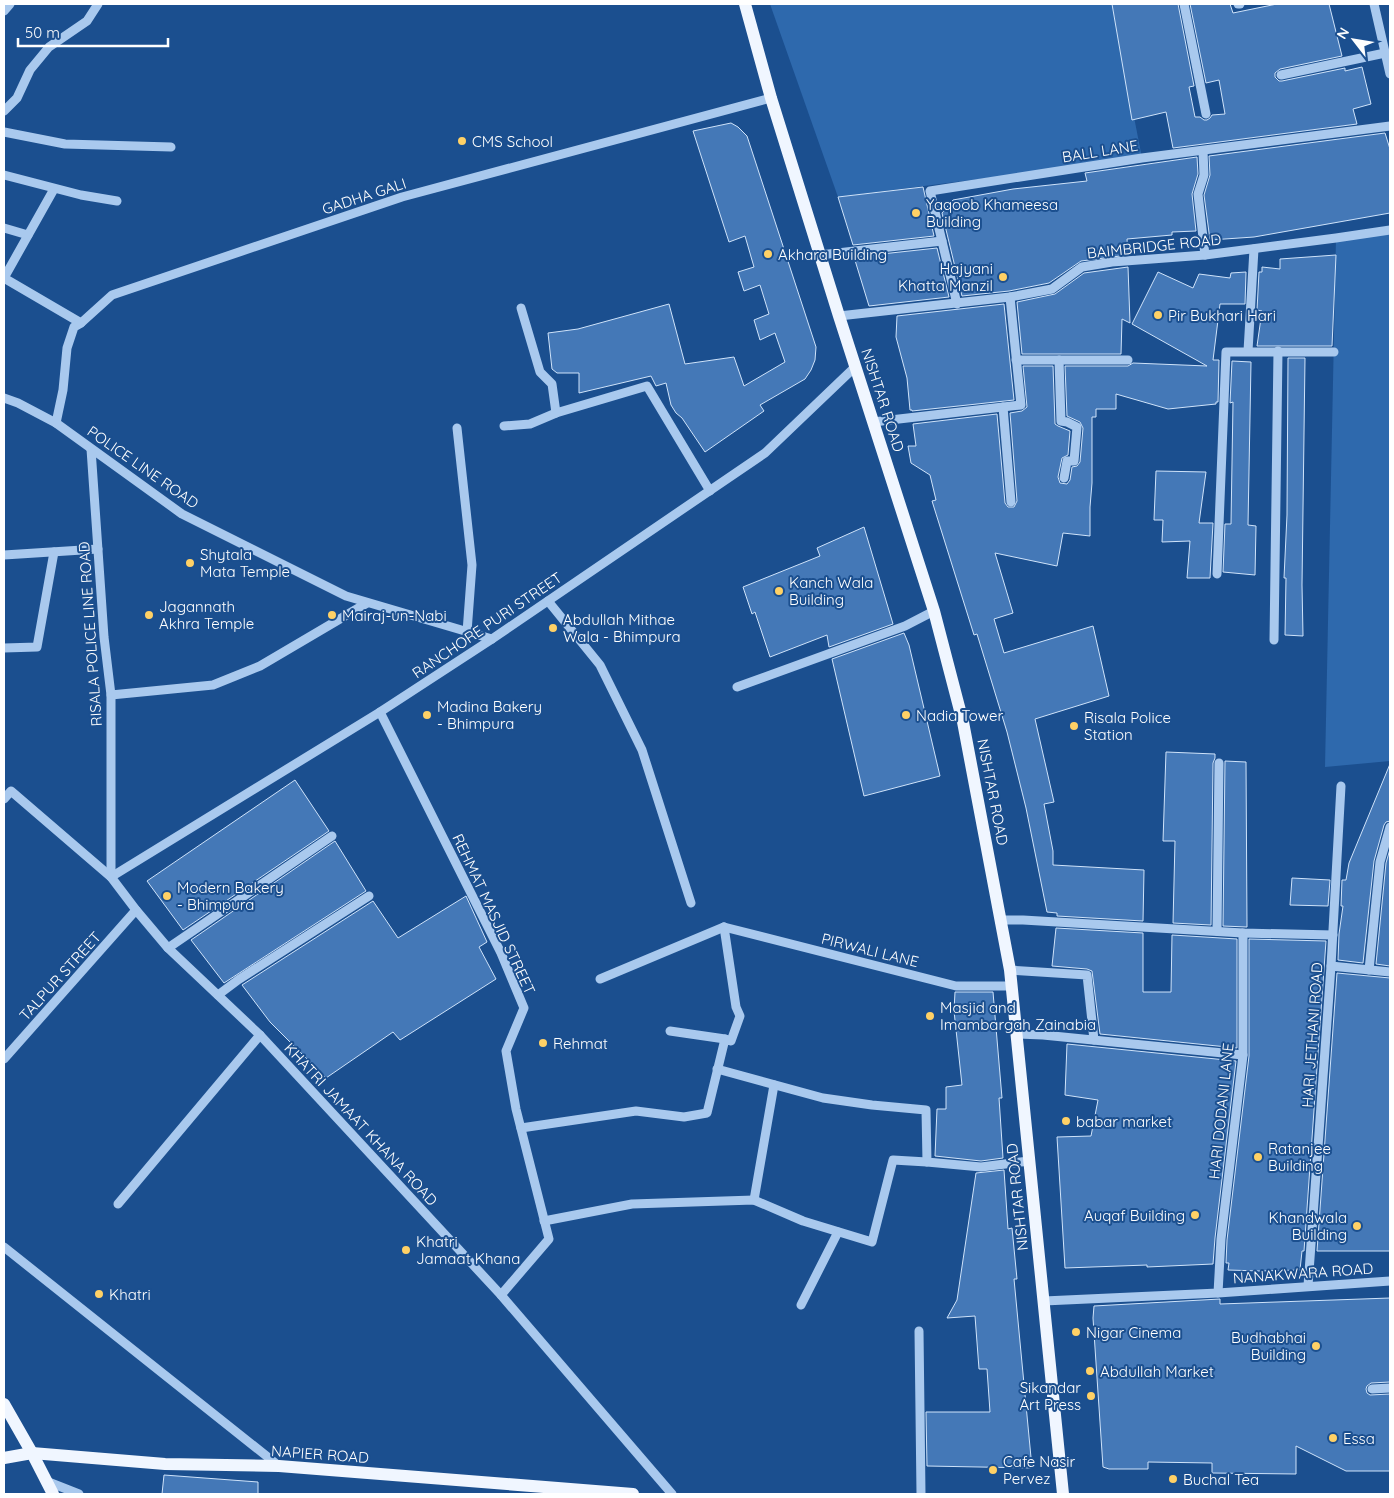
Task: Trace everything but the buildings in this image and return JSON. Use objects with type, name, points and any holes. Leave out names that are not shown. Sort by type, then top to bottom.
[{"type":"main road","name":"NISHTAR ROAD","points":[[745,4],[820,255],[934,611],[963,722],[1010,970],[1018,1034],[1063,1494]]},
{"type":"main road","points":[[4,1404],[53,1494]]},
{"type":"main road","name":"NAPIER ROAD","points":[[4,1458],[32,1453],[165,1464],[279,1466],[634,1494]]},
{"type":"street","points":[[4,11],[10,4]]},
{"type":"street","points":[[4,111],[16,98],[30,70],[49,47],[87,21],[98,4]]},
{"type":"street","points":[[1184,4],[1206,114]]},
{"type":"street","points":[[1374,4],[1390,74]]},
{"type":"street","points":[[1281,75],[1385,53]]},
{"type":"street","name":"GADHA GALI","points":[[56,423],[63,390],[67,348],[74,327],[112,295],[402,197],[772,98]]},
{"type":"street","name":"BALL LANE","points":[[957,304],[930,191],[1132,160],[1390,126]]},
{"type":"street","points":[[4,132],[65,144],[170,147]]},
{"type":"street","points":[[1203,150],[1204,175],[1198,194],[1206,255]]},
{"type":"street","points":[[4,175],[80,195],[117,201]]},
{"type":"street","points":[[54,189],[4,278],[5,281],[81,323]]},
{"type":"street","points":[[4,228],[28,235]]},
{"type":"street","name":"BAIMBRIDGE ROAD","points":[[839,316],[1010,298],[1052,289],[1082,267],[1112,262],[1206,255],[1390,230]]},
{"type":"street","points":[[820,255],[942,241]]},
{"type":"street","points":[[1248,351],[1254,249]]},
{"type":"street","points":[[873,422],[1021,405],[1010,298]]},
{"type":"street","points":[[521,308],[540,372],[552,384],[556,413]]},
{"type":"street","points":[[1274,640],[1278,351]]},
{"type":"street","points":[[1216,574],[1226,352],[1334,352]]},
{"type":"street","points":[[1016,360],[1128,360]]},
{"type":"street","points":[[1059,360],[1061,421],[1078,427],[1074,461],[1066,461],[1064,478]]},
{"type":"street","name":"RANCHORE PURI STREET","points":[[111,877],[380,712],[492,639],[710,491],[765,453],[855,367]]},
{"type":"street","points":[[504,426],[530,424],[556,413],[647,386],[710,491]]},
{"type":"street","name":"POLICE LINE ROAD","points":[[4,398],[18,403],[56,423],[182,514],[346,596],[492,639]]},
{"type":"street","points":[[1003,407],[1011,502]]},
{"type":"street","points":[[457,428],[472,565],[467,632]]},
{"type":"street","name":"RISALA POLICE LINE ROAD","points":[[91,449],[104,637],[111,695],[111,877]]},
{"type":"street","points":[[4,555],[98,549]]},
{"type":"street","points":[[4,648],[37,647],[54,552]]},
{"type":"street","points":[[548,601],[600,665],[642,750],[691,903]]},
{"type":"street","points":[[111,695],[213,686],[260,666],[367,603]]},
{"type":"street","points":[[737,686],[905,626],[934,611]]},
{"type":"street","name":"REHMAT MASJID STREET","points":[[380,712],[501,953],[524,1008],[506,1051],[520,1128],[549,1239],[501,1295]]},
{"type":"street","points":[[1217,931],[1219,763]]},
{"type":"street","name":"HARI JETHANI ROAD","points":[[1308,1286],[1331,966],[1341,786]]},
{"type":"street","name":"KHATRI JAMAAT KHANA ROAD","points":[[4,799],[11,791],[111,877],[168,948],[260,1035],[501,1295],[672,1494]]},
{"type":"street","points":[[1369,970],[1380,862],[1390,827]]},
{"type":"street","points":[[168,948],[332,836]]},
{"type":"street","points":[[218,995],[238,980],[369,896]]},
{"type":"street","name":"TALPUR STREET","points":[[4,1060],[136,910]]},
{"type":"street","points":[[1000,920],[1243,933],[1333,934]]},
{"type":"street","points":[[600,979],[724,927],[736,1007],[740,1016],[731,1041],[670,1030]]},
{"type":"street","name":"PIRWALI LANE","points":[[724,927],[956,986],[1012,986]]},
{"type":"street","name":"HARI DODANI LANE","points":[[1218,1292],[1221,1239],[1243,1055],[1243,933]]},
{"type":"street","points":[[1331,966],[1390,972]]},
{"type":"street","points":[[1010,970],[1087,975],[1094,1040]]},
{"type":"street","points":[[1018,1034],[1243,1055]]},
{"type":"street","points":[[118,1204],[260,1035]]},
{"type":"street","points":[[520,1128],[636,1112],[684,1117],[707,1113],[725,1039]]},
{"type":"street","points":[[717,1069],[823,1098],[926,1110],[927,1162]]},
{"type":"street","points":[[754,1200],[774,1085]]},
{"type":"street","points":[[544,1221],[632,1204],[754,1200],[803,1221],[872,1242],[893,1160],[981,1167],[1029,1161]]},
{"type":"street","points":[[801,1305],[838,1232]]},
{"type":"street","points":[[4,1247],[279,1466]]},
{"type":"street","name":"NANAKWARA ROAD","points":[[1044,1301],[1218,1292],[1390,1280]]},
{"type":"street","points":[[919,1331],[921,1494]]},
{"type":"street","points":[[1372,1388],[1390,1388]]},
{"type":"street","points":[[46,1482],[79,1494]]},
{"type":"shaded area","points":[[770,4],[1112,4],[1142,158],[838,197]]},
{"type":"shaded area","points":[[1390,230],[1390,761],[1325,767],[1336,238]]},
{"type":"place","name":"CMS School","points":[[462,141]]},
{"type":"place","name":"Yaqoob Khameesa Building","points":[[916,213]]},
{"type":"place","name":"Akhara Building","points":[[768,254]]},
{"type":"place","name":"Hajyani Khatta Manzil","points":[[1003,277]]},
{"type":"place","name":"Pir Bukhari Hari","points":[[1158,315]]},
{"type":"place","name":"Shytala Mata Temple","points":[[190,563]]},
{"type":"place","name":"Kanch Wala Building","points":[[779,591]]},
{"type":"place","name":"Jagannath Akhra Temple","points":[[149,615]]},
{"type":"place","name":"Mairaj-un-Nabi","points":[[332,615]]},
{"type":"place","name":"Abdullah Mithae Wala - Bhimpura","points":[[553,628]]},
{"type":"place","name":"Madina Bakery - Bhimpura","points":[[427,715]]},
{"type":"place","name":"Nadia Tower","points":[[906,715]]},
{"type":"place","name":"Risala Police Station","points":[[1074,726]]},
{"type":"place","name":"Modern Bakery - Bhimpura","points":[[167,896]]},
{"type":"place","name":"Masjid and Imambargah Zainabia","points":[[930,1016]]},
{"type":"place","name":"Rehmat","points":[[543,1043]]},
{"type":"place","name":"babar market","points":[[1066,1121]]},
{"type":"place","name":"Ratanjee Building","points":[[1258,1157]]},
{"type":"place","name":"Auqaf Building","points":[[1195,1215]]},
{"type":"place","name":"Khandwala Building","points":[[1357,1226]]},
{"type":"place","name":"Khatri Jamaat Khana","points":[[406,1250]]},
{"type":"place","name":"Khatri","points":[[99,1294]]},
{"type":"place","name":"Nigar Cinema","points":[[1076,1332]]},
{"type":"place","name":"Budhabhai Building","points":[[1316,1346]]},
{"type":"place","name":"Abdullah Market","points":[[1090,1371]]},
{"type":"place","name":"Sikandar Art Press","points":[[1091,1396]]},
{"type":"place","name":"Essa","points":[[1333,1438]]},
{"type":"place","name":"Cafe Nasir Pervez","points":[[993,1470]]},
{"type":"place","name":"Buchal Tea","points":[[1173,1479]]}]
